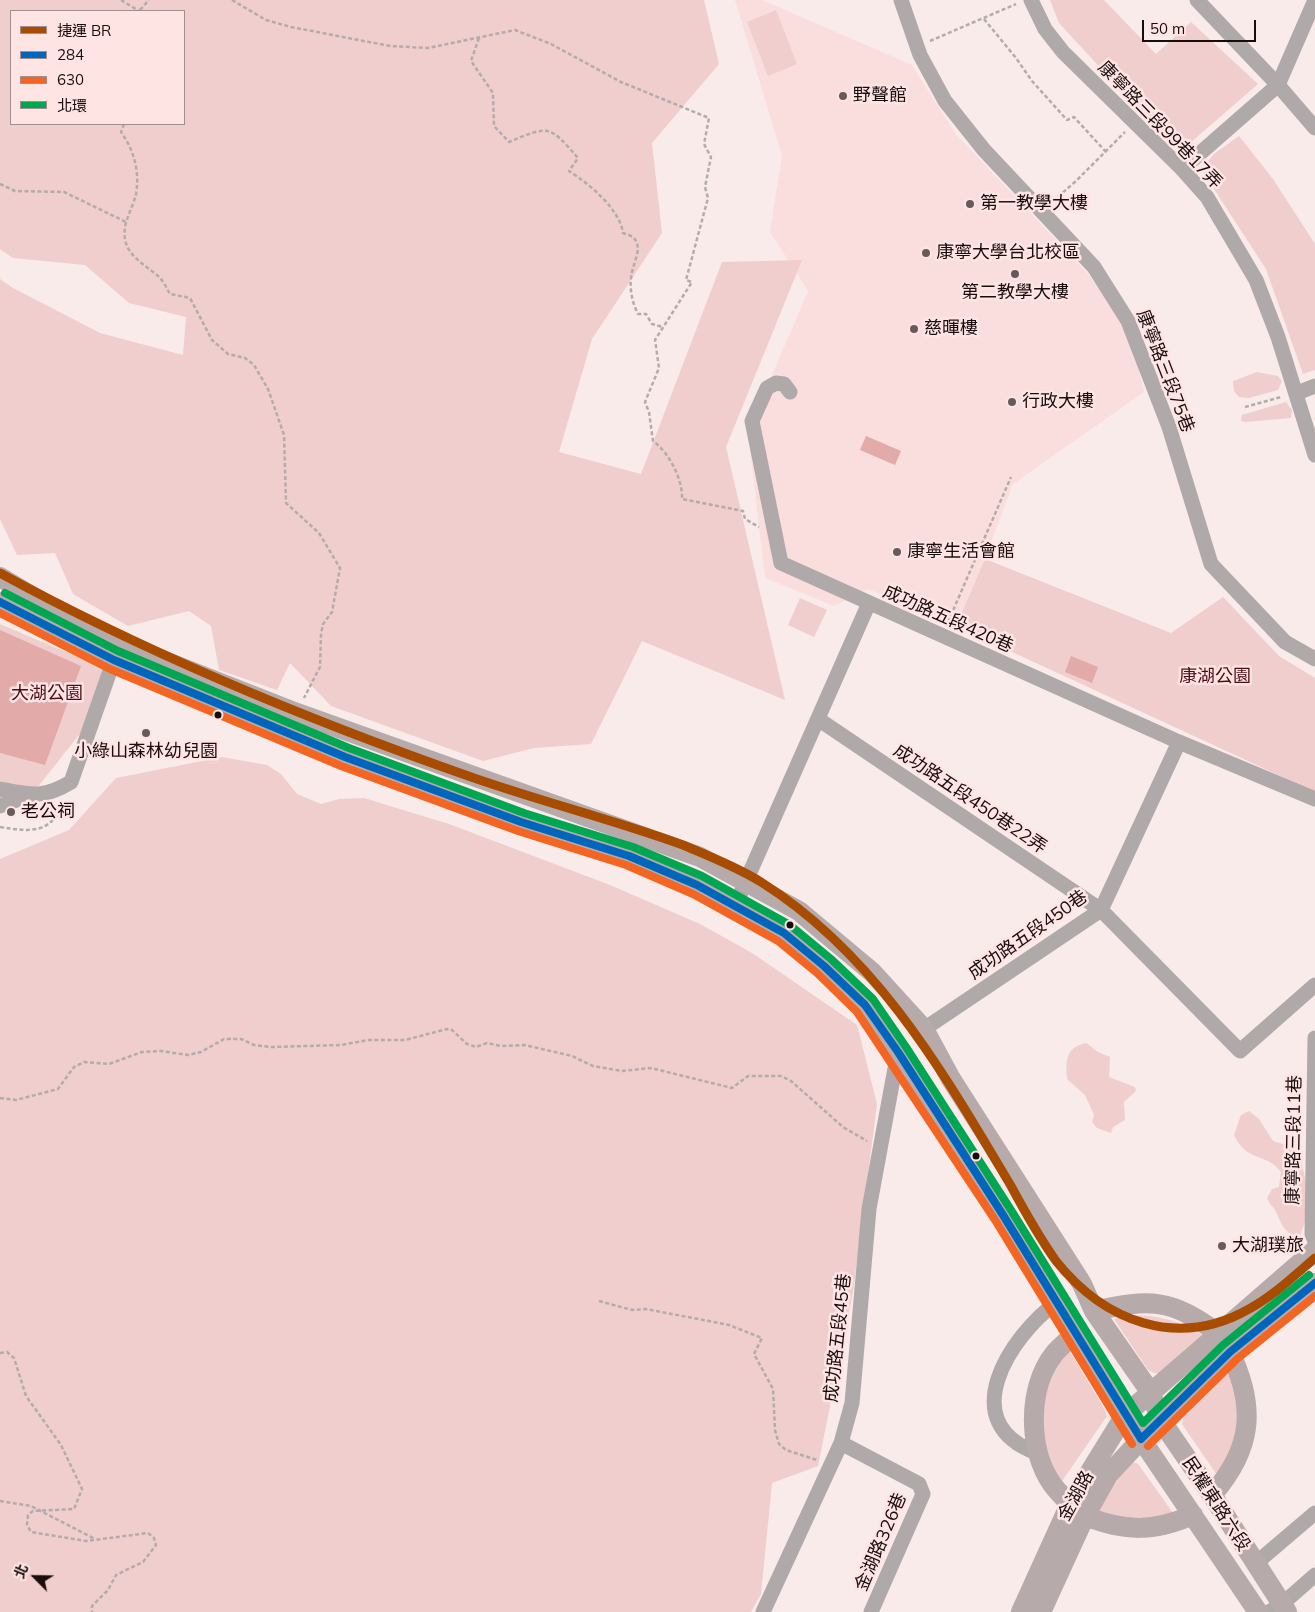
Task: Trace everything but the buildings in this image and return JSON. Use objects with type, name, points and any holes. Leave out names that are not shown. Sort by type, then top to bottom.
[{"type":"main road","points":[[0,577],[57,611],[117,651]]},
{"type":"main road","points":[[0,602],[117,651]]},
{"type":"main road","name":"民權東路六段","points":[[117,651],[700,857],[799,911],[872,972],[924,1029],[951,1079],[1077,1276],[1094,1311],[1151,1393],[1160,1419],[1212,1494],[1255,1564],[1279,1610]]},
{"type":"main road","name":"民權東路六段","points":[[117,651],[344,757],[521,822],[629,856],[697,885],[784,934],[824,966],[865,1006],[898,1052],[1057,1302],[1125,1415],[1258,1612]]},
{"type":"main road","name":"金湖路","points":[[1021,1612],[1078,1510],[1125,1415],[1315,1250]]},
{"type":"main road","name":"金湖路","points":[[1041,1612],[1078,1510],[1160,1419],[1230,1352],[1315,1283]]},
{"type":"main road","points":[[1094,1311],[1131,1302],[1163,1304],[1193,1315],[1219,1334]]},
{"type":"main road","points":[[1076,1333],[1053,1355],[1038,1386],[1033,1419],[1037,1453],[1052,1483],[1078,1510],[1110,1525],[1139,1529],[1169,1525],[1194,1515]]},
{"type":"main road","points":[[1212,1494],[1229,1475],[1242,1446],[1247,1414],[1243,1382],[1230,1352]]},
{"type":"street","name":"康寧路三段75巷","points":[[901,0],[920,55],[945,101],[984,150],[1042,210],[1094,268],[1128,321],[1169,427],[1211,564],[1285,642],[1315,659]]},
{"type":"street","name":"康寧路三段99巷17弄","points":[[1032,0],[1045,29],[1063,52],[1182,169],[1207,197],[1256,280],[1297,393],[1315,455]]},
{"type":"street","points":[[1197,0],[1278,85],[1315,128]]},
{"type":"street","points":[[1182,169],[1278,85],[1315,0]]},
{"type":"street","points":[[790,392],[784,384],[776,384],[767,388],[752,421],[781,563],[869,603]]},
{"type":"street","points":[[1297,393],[1315,386]]},
{"type":"street","name":"成功路五段420巷","points":[[735,906],[869,603],[1179,742],[1315,799]]},
{"type":"street","points":[[0,806],[31,795],[54,793],[71,782],[117,651]]},
{"type":"street","name":"成功路五段450巷22弄","points":[[818,719],[1101,910],[1240,1051],[1315,985]]},
{"type":"street","name":"成功路五段450巷","points":[[924,1029],[1101,910],[1179,742]]},
{"type":"street","points":[[0,788],[31,795]]},
{"type":"street","name":"康寧路三段11巷","points":[[1315,1038],[1314,1132],[1311,1172],[1312,1234],[1315,1241]]},
{"type":"street","name":"成功路五段45巷","points":[[763,1612],[831,1467],[841,1443],[852,1403],[869,1209],[898,1052]]},
{"type":"street","points":[[1037,1453],[1016,1442],[1002,1429],[996,1418],[995,1390],[1007,1357],[1021,1336],[1044,1311],[1057,1302]]},
{"type":"street","name":"金湖路326巷","points":[[841,1443],[919,1484],[923,1494],[871,1612]]},
{"type":"street","points":[[1255,1564],[1315,1513]]},
{"type":"street","points":[[1279,1610],[1315,1575]]},
{"type":"path","points":[[121,0],[137,10]]},
{"type":"path","points":[[140,10],[150,0]]},
{"type":"path","points":[[232,0],[266,20],[291,27],[390,46],[428,48],[509,30],[528,34],[621,82],[709,118],[704,144],[711,157],[705,187],[708,198],[686,280],[692,282],[655,340],[659,368],[657,376],[646,396],[653,441],[664,451],[681,482],[682,499],[743,511],[745,519]]},
{"type":"path","points":[[929,42],[1024,0]]},
{"type":"path","points":[[984,19],[1032,81],[1067,120],[1074,116],[1106,152]]},
{"type":"path","points":[[479,38],[471,61],[493,93],[494,126],[509,142],[538,130],[556,133],[578,158],[569,171],[589,184],[622,222],[623,233],[634,238],[637,244],[632,273],[631,300],[638,314],[646,314],[652,324],[663,327]]},
{"type":"path","points":[[1042,210],[1076,181],[1134,123]]},
{"type":"path","points":[[124,125],[121,132],[129,144],[136,166],[136,194],[126,222],[125,238],[130,251],[137,260],[161,279],[170,294],[190,298],[212,340],[228,354],[245,358],[254,365],[268,389],[284,435],[286,503],[319,533],[340,568],[332,612],[323,624],[320,667],[296,713]]},
{"type":"path","points":[[0,184],[15,191],[64,192],[126,222]]},
{"type":"path","points":[[1245,407],[1297,393]]},
{"type":"path","points":[[948,622],[1011,478]]},
{"type":"path","points":[[0,827],[33,831],[47,826],[58,817],[67,799]]},
{"type":"path","points":[[0,1098],[16,1100],[58,1089],[74,1068],[84,1062],[109,1064],[142,1052],[161,1051],[188,1054],[202,1052],[224,1039],[242,1039],[254,1045],[271,1047],[341,1045],[368,1040],[406,1040],[447,1029],[452,1030],[467,1044],[476,1047],[487,1043],[502,1046],[525,1045],[572,1056],[594,1066],[622,1071],[651,1068],[732,1088],[748,1076],[781,1076],[791,1081],[843,1127],[872,1145]]},
{"type":"path","points":[[599,1301],[632,1310],[646,1309],[729,1326],[762,1338],[754,1354],[773,1389],[775,1430],[779,1444],[786,1450],[798,1452],[831,1467]]},
{"type":"path","points":[[0,1353],[7,1352],[14,1358],[26,1396],[61,1445],[82,1489],[74,1509],[33,1511],[28,1515],[27,1526],[31,1532],[86,1541],[148,1532],[154,1538],[156,1545],[143,1562],[116,1575],[108,1590],[92,1606],[92,1612]]},
{"type":"path","points":[[0,1502],[31,1506],[95,1540]]},
{"type":"shaded area","name":"康寧大學台北校區","points":[[735,0],[762,0],[912,65],[955,133],[1088,274],[1115,311],[1133,343],[1144,392],[1013,484],[985,559],[956,626],[868,589],[834,606],[765,578],[748,431],[808,291],[770,232],[782,156]]},
{"type":"shaded area","points":[[866,436],[901,451],[895,465],[860,450]]},
{"type":"shaded area","name":"大湖公園","points":[[0,630],[81,666],[45,765],[0,753]]},
{"type":"shaded area","points":[[1071,656],[1098,667],[1092,683],[1065,672]]},
{"type":"green space","points":[[0,0],[704,0],[719,64],[652,143],[662,233],[592,339],[559,452],[641,474],[722,262],[802,260],[726,447],[785,700],[642,641],[591,744],[534,748],[483,761],[331,706],[290,663],[277,690],[219,670],[211,626],[189,611],[128,626],[73,594],[55,553],[17,555],[0,519],[0,279],[13,288],[100,333],[183,355],[186,317],[129,303],[85,265],[13,258],[0,249]]},
{"type":"green space","points":[[1050,0],[1104,0],[1156,54],[1191,22],[1258,84],[1182,150],[1154,126],[1059,23]]},
{"type":"green space","points":[[776,10],[797,64],[768,76],[747,22]]},
{"type":"green space","points":[[1239,136],[1273,179],[1315,244],[1315,370],[1303,374],[1266,269],[1201,169],[1214,154]]},
{"type":"green space","points":[[1257,372],[1278,376],[1282,381],[1278,390],[1249,398],[1239,397],[1234,391],[1233,381]]},
{"type":"green space","points":[[1286,402],[1292,410],[1291,418],[1241,421],[1242,415]]},
{"type":"green space","name":"康湖公園","points":[[985,559],[1171,633],[1223,597],[1279,656],[1315,678],[1315,792],[956,626]]},
{"type":"green space","points":[[800,598],[827,610],[814,637],[788,625]]},
{"type":"green space","name":"大湖公園","points":[[0,624],[106,669],[83,730],[33,793],[0,802]]},
{"type":"green space","points":[[222,757],[267,765],[281,774],[297,794],[321,804],[339,799],[364,798],[449,824],[610,885],[700,924],[752,953],[857,1025],[877,1104],[853,1292],[818,1466],[772,1483],[761,1594],[751,1612],[0,1612],[0,859],[69,830],[116,778]]},
{"type":"green space","points":[[1086,1043],[1098,1052],[1110,1057],[1109,1077],[1135,1087],[1136,1091],[1124,1102],[1125,1120],[1113,1127],[1111,1133],[1097,1128],[1092,1122],[1094,1115],[1085,1095],[1067,1079],[1067,1061],[1070,1052],[1079,1045]]},
{"type":"green space","points":[[1249,1111],[1259,1119],[1273,1141],[1289,1146],[1299,1153],[1307,1194],[1306,1215],[1300,1235],[1293,1236],[1286,1230],[1267,1198],[1272,1189],[1279,1187],[1281,1172],[1269,1162],[1245,1150],[1234,1135],[1241,1115]]},
{"type":"green space","points":[[1130,1315],[1168,1319],[1185,1325],[1202,1335],[1159,1373],[1154,1373],[1148,1370],[1114,1319]]},
{"type":"green space","points":[[1069,1350],[1107,1416],[1060,1484],[1042,1450],[1041,1386]]},
{"type":"green space","points":[[1232,1370],[1245,1419],[1219,1478],[1182,1424],[1185,1411]]},
{"type":"green space","points":[[1133,1462],[1138,1464],[1173,1513],[1132,1521],[1099,1511],[1112,1481]]},
{"type":"metro line","name":"BR","points":[[0,573],[115,632],[292,710],[474,778],[683,845],[733,867],[761,882],[802,911],[839,944],[873,980],[933,1059],[1056,1261],[1075,1282],[1096,1300],[1119,1313],[1144,1323],[1169,1328],[1195,1327],[1222,1321],[1249,1309],[1266,1298],[1315,1258]]},
{"type":"transit line","name":"北環","points":[[5,593],[118,651],[349,748],[524,813],[633,847],[702,876],[790,925],[831,959],[873,999],[1011,1210],[1143,1423],[1223,1345],[1309,1275]]},
{"type":"transit line","name":"284","points":[[0,602],[114,660],[345,757],[521,822],[629,856],[697,885],[784,933],[824,966],[865,1005],[898,1052],[1003,1215],[1141,1439]]},
{"type":"transit line","name":"630","points":[[0,613],[110,669],[341,766],[518,831],[626,865],[693,894],[778,941],[817,973],[857,1012],[995,1220],[1132,1444]]},
{"type":"transit line","name":"284","points":[[1141,1439],[1230,1352],[1315,1283]]},
{"type":"transit line","name":"630","points":[[1148,1446],[1237,1359],[1315,1296]]},
{"type":"place","name":"野聲館","points":[[843,96]]},
{"type":"place","name":"第一教學大樓","points":[[970,204]]},
{"type":"place","name":"康寧大學台北校區","points":[[926,253]]},
{"type":"place","name":"第二教學大樓","points":[[1015,274]]},
{"type":"place","name":"慈暉樓","points":[[914,329]]},
{"type":"place","name":"行政大樓","points":[[1012,402]]},
{"type":"place","name":"康寧生活會館","points":[[897,552]]},
{"type":"place","name":"小綠山森林幼兒園","points":[[146,733]]},
{"type":"place","name":"老公祠","points":[[11,812]]},
{"type":"place","name":"大湖璞旅","points":[[1222,1246]]}]
